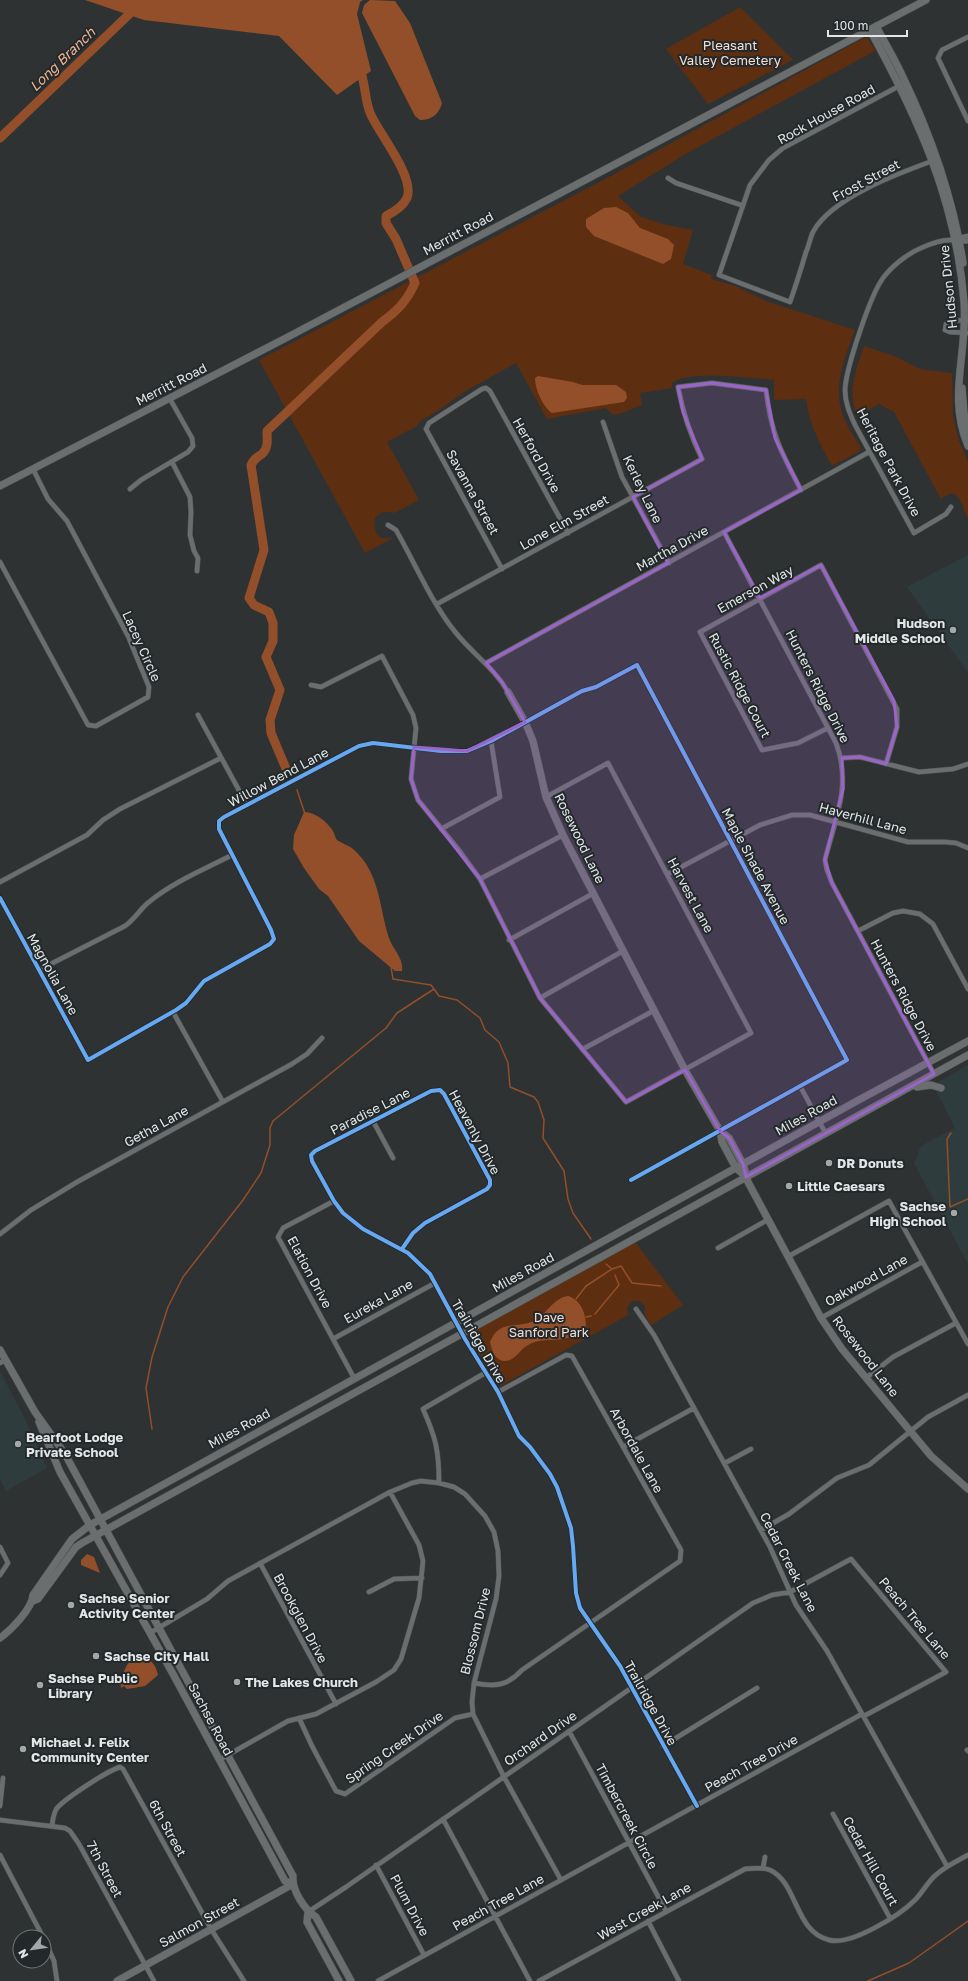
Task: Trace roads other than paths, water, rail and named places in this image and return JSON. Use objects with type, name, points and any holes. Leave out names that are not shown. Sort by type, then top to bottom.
[{"type":"main road","name":"Merritt Road","points":[[0,486],[426,264],[926,0]]},
{"type":"main road","name":"Hudson Drive","points":[[873,28],[902,74],[936,160],[958,240],[968,306]]},
{"type":"main road","name":"Hudson Drive","points":[[873,28],[936,160]]},
{"type":"main road","name":"Hudson Drive","points":[[958,240],[967,333],[959,374],[957,401],[961,425],[968,446]]},
{"type":"main road","points":[[968,348],[962,396],[968,431]]},
{"type":"main road","name":"Rosewood Lane","points":[[508,692],[525,722],[533,741],[546,797],[563,835],[685,1070],[720,1130],[729,1138],[743,1164],[746,1178]]},
{"type":"main road","name":"Miles Road","points":[[968,1041],[281,1418],[90,1525],[72,1539],[33,1595],[33,1601],[38,1599],[76,1547],[96,1535],[582,1269],[968,1055]]},
{"type":"main road","points":[[905,1090],[931,1084],[941,1088]]},
{"type":"main road","name":"Rosewood Lane","points":[[720,1130],[722,1142],[736,1168],[746,1178],[821,1318],[842,1349],[932,1456],[968,1489]]},
{"type":"main road","points":[[575,1256],[582,1269]]},
{"type":"main road","name":"Sachse Road","points":[[0,1350],[3,1362],[35,1412],[65,1454],[293,1876],[293,1884],[308,1912],[316,1917],[351,1981]]},
{"type":"main road","name":"Sachse Road","points":[[35,1412],[60,1472],[150,1633],[285,1881],[293,1884]]},
{"type":"main road","points":[[281,1418],[288,1430]]},
{"type":"main road","points":[[0,1638],[18,1621],[33,1601]]},
{"type":"main road","name":"Salmon Street","points":[[117,1981],[293,1884]]},
{"type":"main road","name":"Sachse Road","points":[[308,1912],[307,1922],[339,1981]]},
{"type":"street","points":[[968,36],[942,50],[938,55],[968,121]]},
{"type":"street","name":"Rock House Road","points":[[719,275],[741,205],[750,185],[769,160],[783,148],[901,86]]},
{"type":"street","name":"Frost Street","points":[[719,275],[790,302],[813,232],[824,217],[837,206],[899,173],[936,160]]},
{"type":"street","points":[[668,178],[676,183],[741,205]]},
{"type":"street","points":[[958,240],[968,236]]},
{"type":"street","points":[[958,240],[968,241]]},
{"type":"street","name":"Heritage Park Drive","points":[[951,507],[946,514],[914,533],[869,452],[847,407],[845,390],[848,369],[874,294],[883,278],[899,262],[920,248],[939,242],[958,240]]},
{"type":"street","points":[[966,320],[949,321],[946,324],[945,330],[950,332],[967,333]]},
{"type":"street","name":"Lone Elm Street","points":[[437,604],[702,459],[685,419],[678,387],[712,383],[766,390],[775,438],[802,490]]},
{"type":"street","name":"Herford Drive","points":[[427,426],[482,388],[486,388],[490,391],[568,533]]},
{"type":"street","points":[[130,489],[141,480],[188,452],[194,442],[170,398]]},
{"type":"street","name":"Kerley Lane","points":[[602,422],[622,477],[668,563]]},
{"type":"street","name":"Savanna Street","points":[[427,426],[426,430],[502,569]]},
{"type":"street","name":"Martha Drive","points":[[486,663],[869,452]]},
{"type":"street","points":[[172,462],[190,496],[190,535],[194,551],[198,558],[197,571]]},
{"type":"street","name":"Lacey Circle","points":[[0,562],[88,726],[96,726],[148,697],[149,688],[128,636],[67,521],[48,499],[33,469]]},
{"type":"street","name":"Rosewood Lane","points":[[388,525],[396,530],[437,604],[456,633],[496,673],[508,692]]},
{"type":"street","name":"Hunters Ridge Drive","points":[[724,532],[828,728],[842,758],[844,773],[843,789],[825,860],[827,870],[934,1074]]},
{"type":"street","name":"Emerson Way","points":[[700,632],[821,565],[897,709],[897,727],[886,764]]},
{"type":"street","name":"Rustic Ridge Court","points":[[700,632],[762,750],[798,743],[828,728]]},
{"type":"street","points":[[311,685],[321,687],[382,656],[413,715],[416,728],[411,779],[418,800],[480,879],[509,940],[540,998],[626,1102],[685,1070]]},
{"type":"street","name":"Maple Shade Avenue","points":[[525,722],[582,691],[596,687],[637,665],[847,1060],[631,1180]]},
{"type":"street","points":[[198,715],[247,805]]},
{"type":"street","name":"Willow Bend Lane","points":[[88,1060],[173,1012],[186,1003],[204,981],[270,944],[274,939],[271,930],[219,829],[219,821],[359,746],[373,743],[440,751],[467,751],[490,741],[525,722]]},
{"type":"street","points":[[441,829],[500,797],[490,741]]},
{"type":"street","points":[[842,758],[860,757],[919,772],[947,770],[968,764]]},
{"type":"street","points":[[0,882],[87,835],[103,820],[120,809],[221,758]]},
{"type":"street","name":"Harvest Lane","points":[[546,797],[608,763],[751,1033],[685,1070]]},
{"type":"street","name":"Haverhill Lane","points":[[668,874],[771,820],[792,815],[810,815],[908,842],[945,842],[968,848]]},
{"type":"street","points":[[480,879],[563,835]]},
{"type":"street","points":[[39,970],[125,926],[136,917],[148,903],[160,895],[232,855]]},
{"type":"street","points":[[509,940],[594,893]]},
{"type":"street","name":"Magnolia Lane","points":[[0,898],[88,1060]]},
{"type":"street","points":[[858,931],[893,913],[903,911],[920,914],[933,924],[968,989]]},
{"type":"street","points":[[540,998],[623,951]]},
{"type":"street","points":[[583,1049],[655,1010]]},
{"type":"street","points":[[173,1012],[223,1102]]},
{"type":"street","name":"Getha Lane","points":[[0,1234],[31,1210],[77,1182],[292,1064],[306,1054],[322,1038]]},
{"type":"street","points":[[800,1086],[826,1134]]},
{"type":"street","name":"Paradise Lane","points":[[311,1155],[315,1151],[431,1091],[440,1090]]},
{"type":"street","name":"Heavenly Drive","points":[[402,1249],[413,1233],[425,1223],[487,1189],[490,1185],[490,1180],[444,1094],[440,1090]]},
{"type":"street","points":[[373,1121],[393,1158]]},
{"type":"street","name":"Trailridge Drive","points":[[311,1155],[312,1161],[334,1201],[343,1213],[363,1229],[402,1249],[420,1263],[434,1283],[462,1334],[498,1392],[519,1436],[544,1464],[557,1487],[572,1534],[576,1593],[580,1608],[620,1666],[697,1806]]},
{"type":"street","name":"Elation Drive","points":[[334,1201],[283,1228],[278,1237],[354,1378]]},
{"type":"street","points":[[789,1256],[889,1201],[968,1344]]},
{"type":"street","points":[[718,1248],[769,1219]]},
{"type":"street","name":"Oakwood Lane","points":[[821,1318],[922,1262]]},
{"type":"street","name":"Eureka Lane","points":[[333,1339],[434,1283]]},
{"type":"street","name":"Cedar Creek Lane","points":[[636,1309],[654,1335],[761,1530],[773,1553],[796,1606],[827,1651],[947,1866]]},
{"type":"street","points":[[866,1378],[893,1357],[956,1323]]},
{"type":"street","name":"Arbordale Lane","points":[[498,1392],[566,1355],[572,1356],[681,1550],[680,1561],[590,1624]]},
{"type":"street","points":[[439,1483],[439,1453],[432,1428],[423,1409],[485,1373]]},
{"type":"street","points":[[761,1530],[789,1514],[837,1478],[869,1465],[928,1417],[968,1395]]},
{"type":"street","points":[[623,1447],[694,1408]]},
{"type":"street","points":[[724,1463],[751,1449]]},
{"type":"street","name":"Blossom Drive","points":[[150,1633],[207,1599],[223,1584],[390,1492],[421,1481],[439,1483],[454,1487],[466,1494],[485,1516],[494,1532],[498,1551],[499,1576],[496,1599],[474,1683],[472,1702],[473,1714],[504,1776],[561,1880]]},
{"type":"street","points":[[219,1760],[288,1721],[316,1714],[336,1704],[376,1682],[394,1670],[401,1659],[410,1631],[422,1578],[423,1561],[419,1544],[390,1492]]},
{"type":"street","points":[[0,1547],[8,1563],[0,1575]]},
{"type":"street","name":"Peach Tree Lane","points":[[790,1592],[851,1559],[946,1672],[863,1715]]},
{"type":"street","name":"Brookglen Drive","points":[[260,1564],[336,1704]]},
{"type":"street","points":[[369,1592],[394,1579],[422,1578]]},
{"type":"street","name":"Orchard Drive","points":[[308,1912],[753,1603],[772,1595],[790,1592]]},
{"type":"street","points":[[474,1683],[491,1686],[515,1677],[522,1670],[590,1624]]},
{"type":"street","points":[[663,1746],[757,1688]]},
{"type":"street","name":"Spring Creek Drive","points":[[300,1718],[312,1746],[336,1791],[345,1794],[455,1718],[473,1714]]},
{"type":"street","name":"Peach Tree Drive","points":[[630,1842],[863,1715]]},
{"type":"street","name":"Timbercreek Circle","points":[[569,1731],[666,1910]]},
{"type":"street","name":"6th Street","points":[[52,1826],[53,1816],[58,1808],[104,1774],[120,1767],[123,1769],[211,1929],[244,1981]]},
{"type":"street","points":[[0,1806],[3,1778]]},
{"type":"street","name":"Cedar Hill Court","points":[[832,1814],[890,1918]]},
{"type":"street","points":[[443,1819],[530,1981]]},
{"type":"street","name":"7th Street","points":[[0,1820],[52,1826],[70,1831],[79,1844],[154,1981]]},
{"type":"street","name":"Peach Tree Lane","points":[[378,1981],[630,1842]]},
{"type":"street","points":[[0,1855],[39,1929]]},
{"type":"street","points":[[765,1857],[763,1868],[772,1871],[780,1878],[804,1920],[813,1931],[826,1939],[833,1941],[847,1940],[905,1909],[916,1899],[930,1880],[947,1866],[968,1855]]},
{"type":"street","name":"Plum Drive","points":[[376,1865],[424,1955]]},
{"type":"street","name":"West Creek Lane","points":[[539,1981],[666,1910],[739,1872],[746,1869],[763,1868]]},
{"type":"street","points":[[648,1921],[680,1981]]},
{"type":"street","points":[[52,1956],[57,1981]]},
{"type":"waterway","name":"Long Branch","points":[[0,138],[144,0]]},
{"type":"waterway","points":[[287,771],[271,733],[270,720],[280,690],[266,657],[273,641],[273,623],[269,612],[254,605],[249,598],[264,550],[251,465],[254,459],[262,454],[266,449],[267,431],[382,322],[397,310],[409,295],[415,283],[396,239],[386,223],[386,216],[403,204],[407,198],[408,189],[406,179],[395,156],[371,115],[359,67]]},
{"type":"waterway","points":[[297,790],[305,814]]},
{"type":"waterway","points":[[152,1429],[146,1388],[152,1357],[168,1307],[183,1277],[243,1200],[261,1173],[270,1145],[270,1128],[273,1121],[386,1028],[397,1013],[434,989],[431,985],[393,979],[391,967]]},
{"type":"waterway","points":[[434,989],[439,996],[457,1000],[480,1018],[485,1030],[499,1042],[508,1063],[510,1087],[534,1097],[538,1102],[544,1120],[543,1138],[564,1171],[568,1199],[573,1213],[591,1239]]},
{"type":"waterway","points":[[951,1133],[947,1139],[950,1207],[968,1199]]},
{"type":"waterway","points":[[576,1299],[586,1286],[612,1269],[606,1264]]},
{"type":"waterway","points":[[612,1269],[621,1266],[632,1283],[661,1286]]},
{"type":"waterway","points":[[595,1314],[619,1285],[615,1275]]},
{"type":"waterway","points":[[586,1317],[591,1316]]},
{"type":"waterway","points":[[868,1981],[909,1963],[968,1921]]},
{"type":"place","name":"Hudson Middle School","points":[[953,630]]},
{"type":"place","name":"DR Donuts","points":[[829,1163]]},
{"type":"place","name":"Little Caesars","points":[[789,1186]]},
{"type":"place","name":"Sachse High School","points":[[954,1213]]},
{"type":"place","name":"Bearfoot Lodge Private School","points":[[18,1444]]},
{"type":"place","name":"Sachse Senior Activity Center","points":[[71,1605]]},
{"type":"place","name":"Sachse City Hall","points":[[96,1656]]},
{"type":"place","name":"The Lakes Church","points":[[237,1682]]},
{"type":"place","name":"Sachse Public Library","points":[[40,1685]]},
{"type":"place","name":"Michael J. Felix Community Center","points":[[23,1749]]},
{"type":"park label","name":"Pleasant Valley Cemetery","points":[[730,52]]},
{"type":"park label","name":"Dave Sanford Park","points":[[549,1324]]}]
